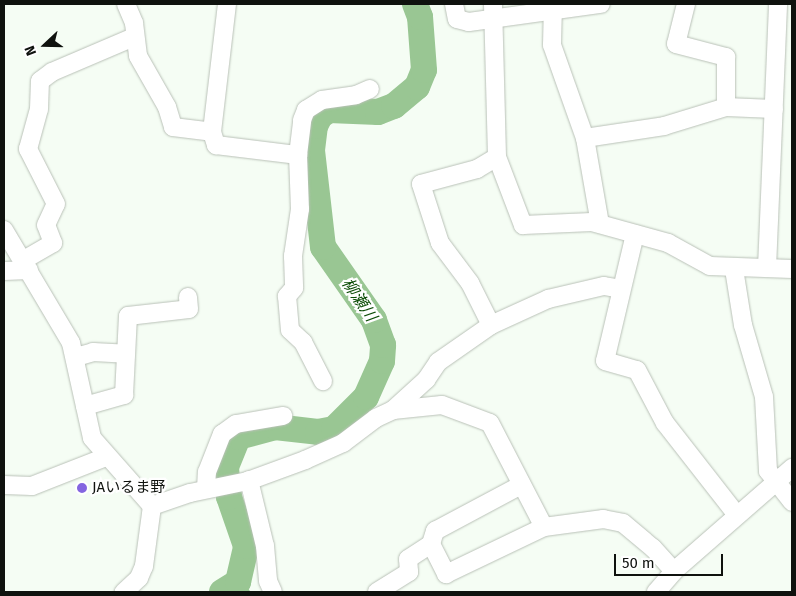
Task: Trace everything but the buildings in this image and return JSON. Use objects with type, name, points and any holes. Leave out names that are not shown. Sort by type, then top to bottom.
[{"type":"street","points":[[126,4],[134,23],[134,37],[138,56],[167,107],[173,127],[212,132]]},
{"type":"street","points":[[227,4],[212,132],[216,146],[298,155]]},
{"type":"street","points":[[454,4],[457,20],[493,11],[602,4]]},
{"type":"street","points":[[686,4],[676,44],[726,57],[726,107]]},
{"type":"street","points":[[767,268],[778,4]]},
{"type":"street","points":[[552,7],[552,45],[556,64],[585,138],[600,224]]},
{"type":"street","points":[[493,11],[497,157],[523,226],[600,224],[668,243],[710,266],[734,269],[792,269]]},
{"type":"street","points":[[4,272],[25,266],[53,243],[46,225],[56,204],[28,149],[39,109],[40,81],[52,72],[134,37]]},
{"type":"street","points":[[323,382],[303,342],[290,330],[287,296],[294,288],[293,256],[300,210],[298,155],[302,120],[306,110],[322,100],[356,95],[370,89]]},
{"type":"street","points":[[585,138],[664,126],[726,107],[774,109]]},
{"type":"street","points":[[491,325],[470,283],[440,243],[420,184],[477,169],[497,157]]},
{"type":"street","points":[[4,230],[58,318],[76,357],[92,438],[106,457],[144,494],[152,506],[144,566],[138,578],[124,592]]},
{"type":"street","points":[[635,234],[606,361],[637,370],[665,423],[736,514]]},
{"type":"street","points":[[734,269],[743,325],[764,397],[768,471],[792,502]]},
{"type":"street","points":[[152,506],[249,480],[343,442],[376,418],[393,410],[426,380],[438,362],[491,325],[548,299],[604,286],[621,290]]},
{"type":"street","points":[[85,406],[124,395],[128,316],[189,309],[188,296]]},
{"type":"street","points":[[76,357],[93,352],[126,354]]},
{"type":"street","points":[[393,410],[442,405],[490,423],[544,527]]},
{"type":"street","points":[[206,490],[207,472],[222,434],[236,424],[283,416]]},
{"type":"street","points":[[4,485],[32,486],[106,457]]},
{"type":"street","points":[[656,592],[674,571],[736,514],[792,468]]},
{"type":"street","points":[[249,480],[265,546],[268,581],[273,592]]},
{"type":"street","points":[[377,592],[409,572],[408,559],[431,544],[435,531],[522,485]]},
{"type":"street","points":[[431,544],[446,574],[544,527],[591,519],[623,523],[653,548],[674,571]]},
{"type":"waterway","name":"柳瀬川","points":[[222,592],[238,582],[246,546],[229,497],[226,467],[238,437],[275,427],[318,432],[334,429],[366,397],[382,361],[383,345],[374,320],[323,247],[312,150],[315,126],[320,116],[329,110],[378,112],[394,106],[417,87],[424,70],[420,17],[415,4]]},
{"type":"waterway","points":[[238,582],[248,592]]},
{"type":"place","name":"JAいるま野","points":[[82,488]]}]
